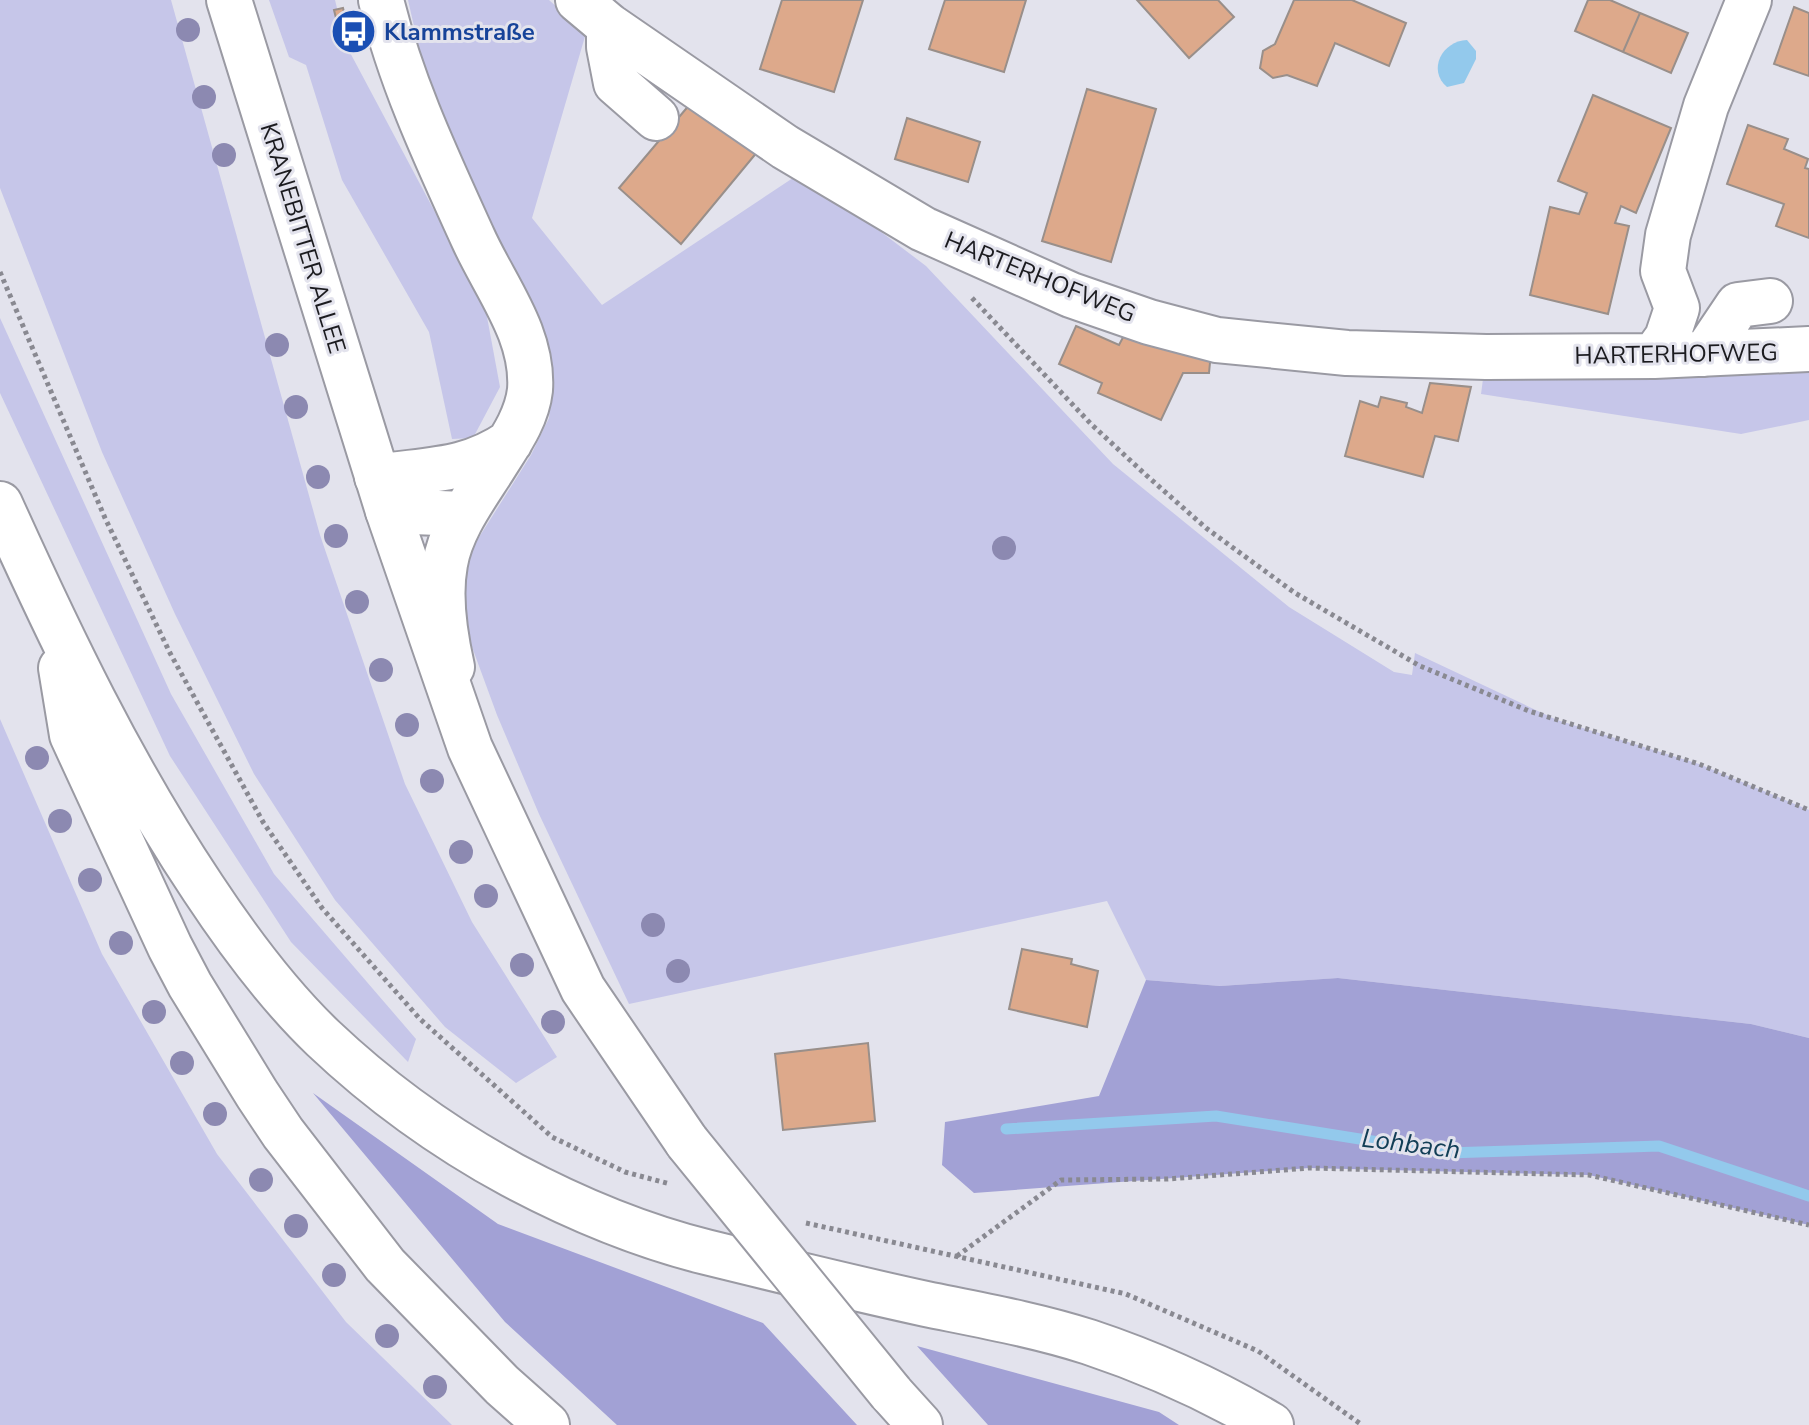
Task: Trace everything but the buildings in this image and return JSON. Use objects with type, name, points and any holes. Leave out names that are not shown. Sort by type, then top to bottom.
[{"type":"main road","name":"KRANEBITTER ALLEE","points":[[229,0],[382,494],[470,748]]},
{"type":"main road","points":[[381,0],[418,113],[475,243],[525,343],[530,391],[521,422],[464,514],[445,563],[448,649],[470,748],[583,989],[687,1142],[920,1425]]},
{"type":"main road","points":[[1654,356],[1667,338],[1677,308],[1663,271],[1668,235],[1706,106],[1749,0]]},
{"type":"main road","points":[[594,13],[609,47],[616,83],[656,118]]},
{"type":"main road","name":"HARTERHOFWEG","points":[[594,13],[785,147],[923,229],[1071,295],[1149,322],[1217,340],[1347,353],[1486,357],[1654,356],[1809,349]]},
{"type":"main road","points":[[1705,354],[1738,305],[1770,301]]},
{"type":"main road","points":[[382,494],[463,466],[494,453],[510,442]]},
{"type":"main road","points":[[382,494],[464,514]]},
{"type":"main road","points":[[0,504],[102,721],[171,840],[236,939],[322,1037],[372,1081],[440,1132],[477,1156],[543,1191],[667,1242],[872,1292],[1044,1329],[1090,1343],[1197,1385],[1271,1425]]},
{"type":"main road","points":[[53,622],[72,735],[170,947],[228,1047],[283,1133],[385,1265],[502,1385],[547,1425]]},
{"type":"path","points":[[965,290],[1091,424],[1146,475],[1206,528],[1295,593],[1420,666],[1529,711],[1699,764],[1809,810]]},
{"type":"path","points":[[957,1256],[1061,1180],[1168,1179],[1309,1168],[1589,1175],[1809,1225]]},
{"type":"shaded area","points":[[0,0],[171,0],[320,535],[405,784],[472,922],[557,1057],[516,1083],[445,1027],[335,900],[254,774],[175,614],[102,452],[0,188]]},
{"type":"shaded area","points":[[269,0],[335,0],[346,45],[485,306],[500,387],[473,438],[452,439],[429,332],[342,180],[306,65],[289,57]]},
{"type":"shaded area","points":[[408,0],[549,0],[586,33],[532,218],[602,305],[802,172],[926,266],[1113,464],[1289,607],[1394,672],[1412,675],[1415,653],[1557,720],[1699,764],[1809,810],[1809,1038],[1751,1024],[1338,978],[1220,986],[1146,980],[1107,901],[629,1004],[539,814],[497,715],[461,617],[464,561],[531,455],[549,418],[552,388],[550,351],[530,302],[450,137],[422,61]]},
{"type":"shaded area","points":[[1467,40],[1476,51],[1476,59],[1464,83],[1447,87],[1438,73],[1440,58],[1451,45]]},
{"type":"shaded area","points":[[0,318],[171,694],[274,874],[416,1039],[408,1062],[291,942],[170,756],[0,393]]},
{"type":"shaded area","points":[[1809,349],[1809,420],[1741,434],[1481,394],[1486,357]]},
{"type":"shaded area","points":[[0,719],[102,954],[217,1154],[346,1322],[452,1425],[0,1425]]},
{"type":"shaded area","points":[[1338,978],[1751,1024],[1809,1038],[1809,1225],[1589,1175],[1309,1168],[974,1193],[942,1165],[945,1122],[1099,1096],[1146,980],[1220,986]]},
{"type":"shaded area","points":[[313,1093],[498,1224],[763,1323],[857,1425],[617,1425],[505,1322]]},
{"type":"shaded area","points":[[917,1346],[1159,1412],[1179,1425],[988,1425]]},
{"type":"waterway","name":"Lohbach","points":[[1006,1129],[1216,1116],[1447,1153],[1659,1146],[1809,1196]]},
{"type":"place","name":"Klammstraße","points":[[353,32]]}]
